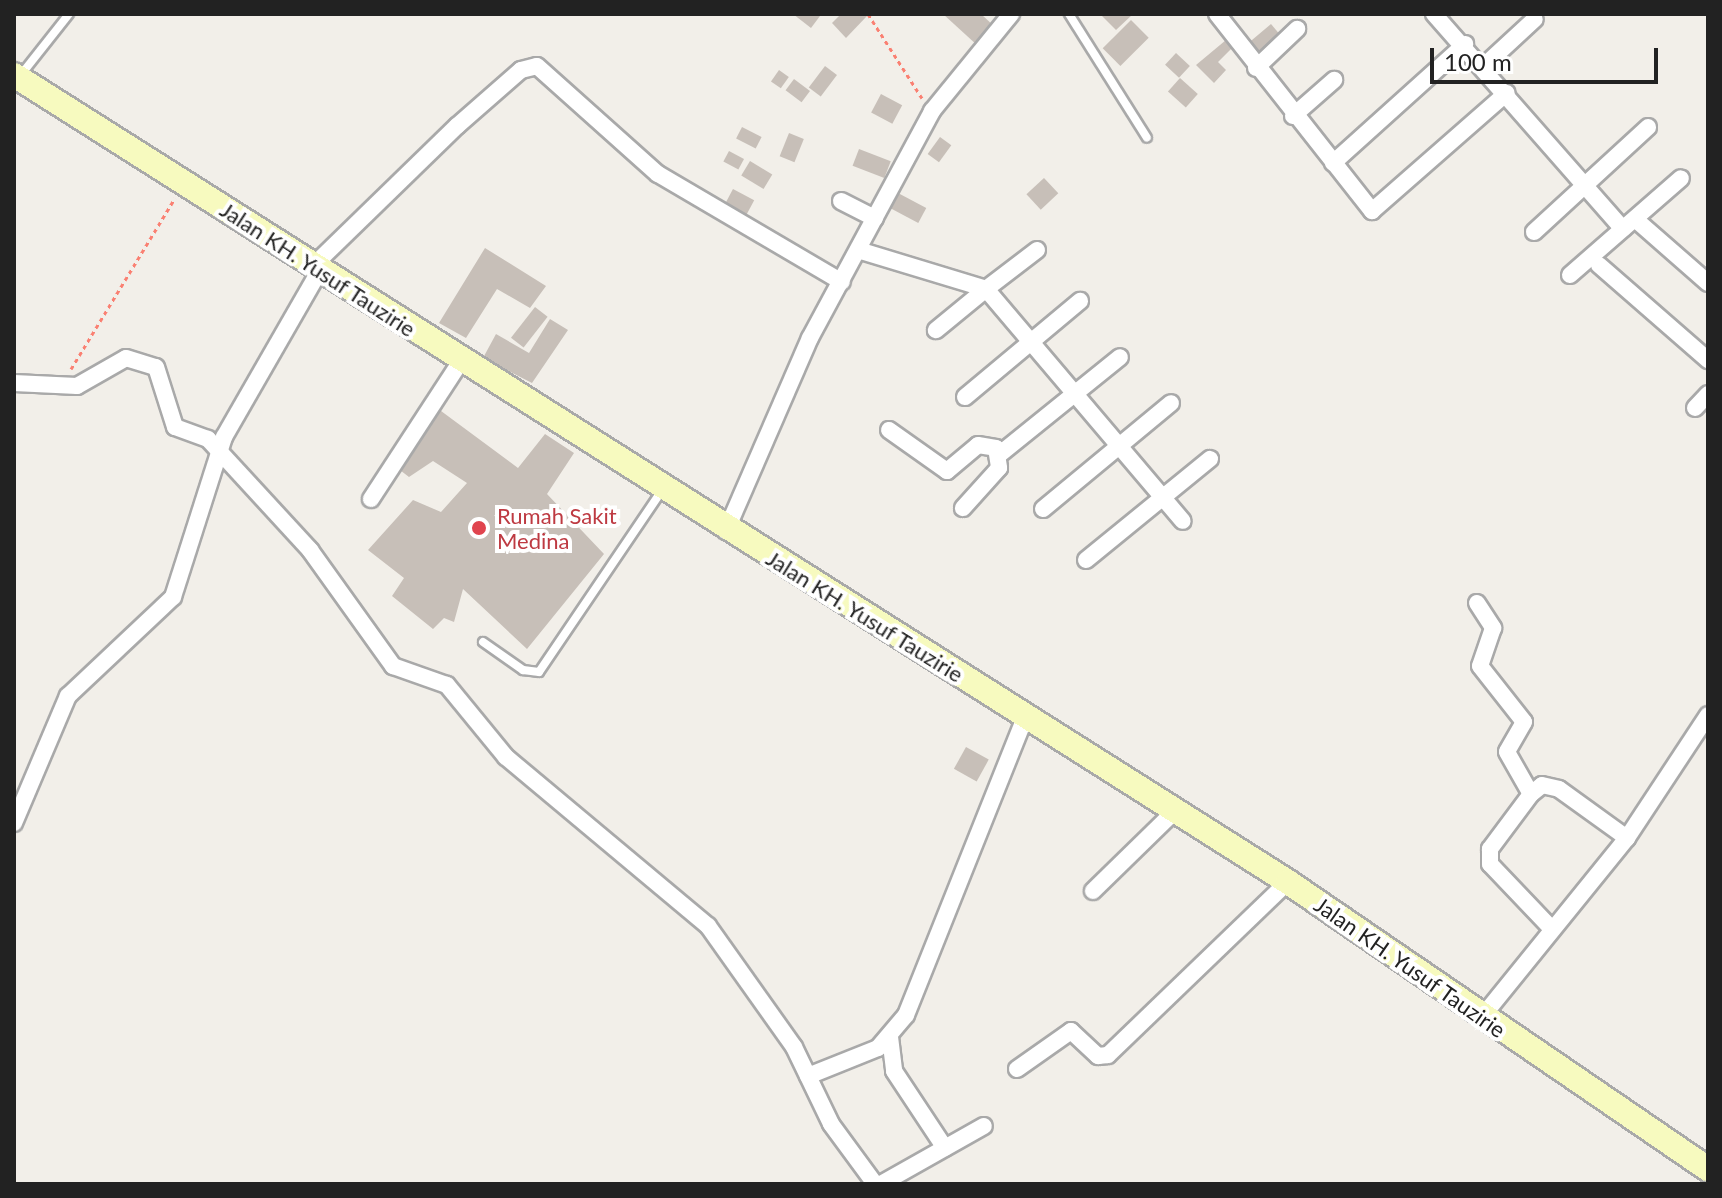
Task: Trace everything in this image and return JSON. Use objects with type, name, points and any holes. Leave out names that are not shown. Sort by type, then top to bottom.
[{"type":"main road","name":"Jalan KH. Yusuf Tauzirie","points":[[16,76],[726,531],[1026,715],[1288,882],[1708,1169]]},
{"type":"street","points":[[726,531],[842,282],[932,111],[1011,14]]},
{"type":"street","points":[[1217,14],[1293,116],[1372,211],[1507,93]]},
{"type":"street","points":[[1438,15],[1585,185],[1629,224],[1708,283]]},
{"type":"street","points":[[1484,66],[1535,19]]},
{"type":"street","points":[[1256,68],[1297,29]]},
{"type":"street","points":[[1333,163],[1465,44]]},
{"type":"street","points":[[14,823],[68,696],[173,597],[219,450],[316,270],[457,126],[521,70],[537,66],[658,174],[842,282]]},
{"type":"street","points":[[1293,116],[1334,80]]},
{"type":"street","points":[[1534,232],[1648,127]]},
{"type":"street","points":[[1570,275],[1681,178]]},
{"type":"street","points":[[841,201],[875,218]]},
{"type":"street","points":[[858,250],[986,289],[1183,521]]},
{"type":"street","points":[[936,330],[1037,250]]},
{"type":"street","points":[[1599,265],[1708,360]]},
{"type":"street","points":[[965,397],[1080,301]]},
{"type":"street","points":[[963,508],[999,468],[1000,454],[1120,357]]},
{"type":"street","points":[[14,383],[77,386],[115,361],[147,363],[164,378],[175,427],[219,450],[310,550],[393,666],[447,685],[506,757],[689,905],[732,954],[878,1184],[984,1126]]},
{"type":"street","points":[[371,499],[461,361]]},
{"type":"street","points":[[1695,408],[1708,394]]},
{"type":"street","points":[[1043,509],[1171,403]]},
{"type":"street","points":[[889,430],[947,471],[978,445],[1000,454]]},
{"type":"street","points":[[1086,560],[1210,459]]},
{"type":"street","points":[[1477,603],[1493,628],[1480,666],[1524,722],[1507,752],[1531,794]]},
{"type":"street","points":[[808,1076],[861,1058],[890,1037],[919,989],[1026,715]]},
{"type":"street","points":[[1482,1017],[1550,927],[1627,838],[1708,715]]},
{"type":"street","points":[[1550,927],[1489,857],[1531,794],[1542,785],[1559,789],[1627,838]]},
{"type":"street","points":[[1093,891],[1175,811]]},
{"type":"street","points":[[1017,1069],[1071,1031],[1098,1056],[1108,1055],[1288,882]]},
{"type":"street","points":[[890,1037],[894,1071],[945,1148]]},
{"type":"lane","points":[[16,76],[69,14]]},
{"type":"lane","points":[[1069,14],[1147,138]]},
{"type":"lane","points":[[483,642],[523,670],[539,672],[663,488]]},
{"type":"lane","points":[[1702,1184],[1708,1176]]},
{"type":"path","points":[[868,14],[932,111]]},
{"type":"path","points":[[72,368],[183,184]]},
{"type":"building","points":[[793,14],[818,14],[820,16],[811,28]]},
{"type":"building","points":[[841,14],[867,16],[846,38],[832,23]]},
{"type":"building","points":[[943,14],[981,14],[995,27],[978,46]]},
{"type":"building","points":[[1100,14],[1133,14],[1116,30]]},
{"type":"building","points":[[1131,20],[1149,38],[1120,66],[1103,48]]},
{"type":"building","points":[[1271,24],[1281,36],[1258,56],[1247,44]]},
{"type":"building","points":[[1226,40],[1233,47],[1218,62],[1226,70],[1214,83],[1196,65]]},
{"type":"building","points":[[1176,53],[1190,66],[1179,78],[1165,65]]},
{"type":"building","points":[[825,66],[837,75],[821,97],[809,88]]},
{"type":"building","points":[[779,70],[789,77],[781,88],[771,81]]},
{"type":"building","points":[[1180,78],[1198,94],[1186,107],[1168,91]]},
{"type":"building","points":[[794,79],[810,91],[802,102],[786,90]]},
{"type":"building","points":[[881,94],[902,105],[892,124],[871,113]]},
{"type":"building","points":[[742,127],[762,137],[756,149],[736,139]]},
{"type":"building","points":[[789,133],[804,139],[794,162],[780,156]]},
{"type":"building","points":[[940,137],[951,145],[939,162],[928,154]]},
{"type":"building","points":[[859,149],[891,161],[884,178],[853,166]]},
{"type":"building","points":[[729,151],[744,159],[738,170],[723,162]]},
{"type":"building","points":[[750,161],[772,174],[764,189],[741,176]]},
{"type":"building","points":[[1044,178],[1058,193],[1041,210],[1026,194]]},
{"type":"building","points":[[733,189],[754,200],[746,215],[725,204]]},
{"type":"building","points":[[898,193],[926,208],[918,223],[890,208]]},
{"type":"building","points":[[485,248],[546,286],[530,308],[497,289],[466,338],[439,323]]},
{"type":"building","points":[[535,307],[548,317],[524,348],[511,338]]},
{"type":"building","points":[[550,319],[568,330],[532,383],[483,358],[496,334],[529,353]]},
{"type":"building","name":"Rumah Sakit Medina","points":[[437,408],[518,468],[545,434],[574,453],[547,494],[604,554],[527,649],[463,589],[454,622],[444,618],[433,629],[392,596],[404,578],[368,550],[413,500],[441,512],[467,483],[433,461],[409,477],[396,467]]},
{"type":"building","points":[[966,747],[989,760],[977,781],[954,769]]},
{"type":"place","name":"Rumah Sakit Medina","points":[[479,528]]}]
